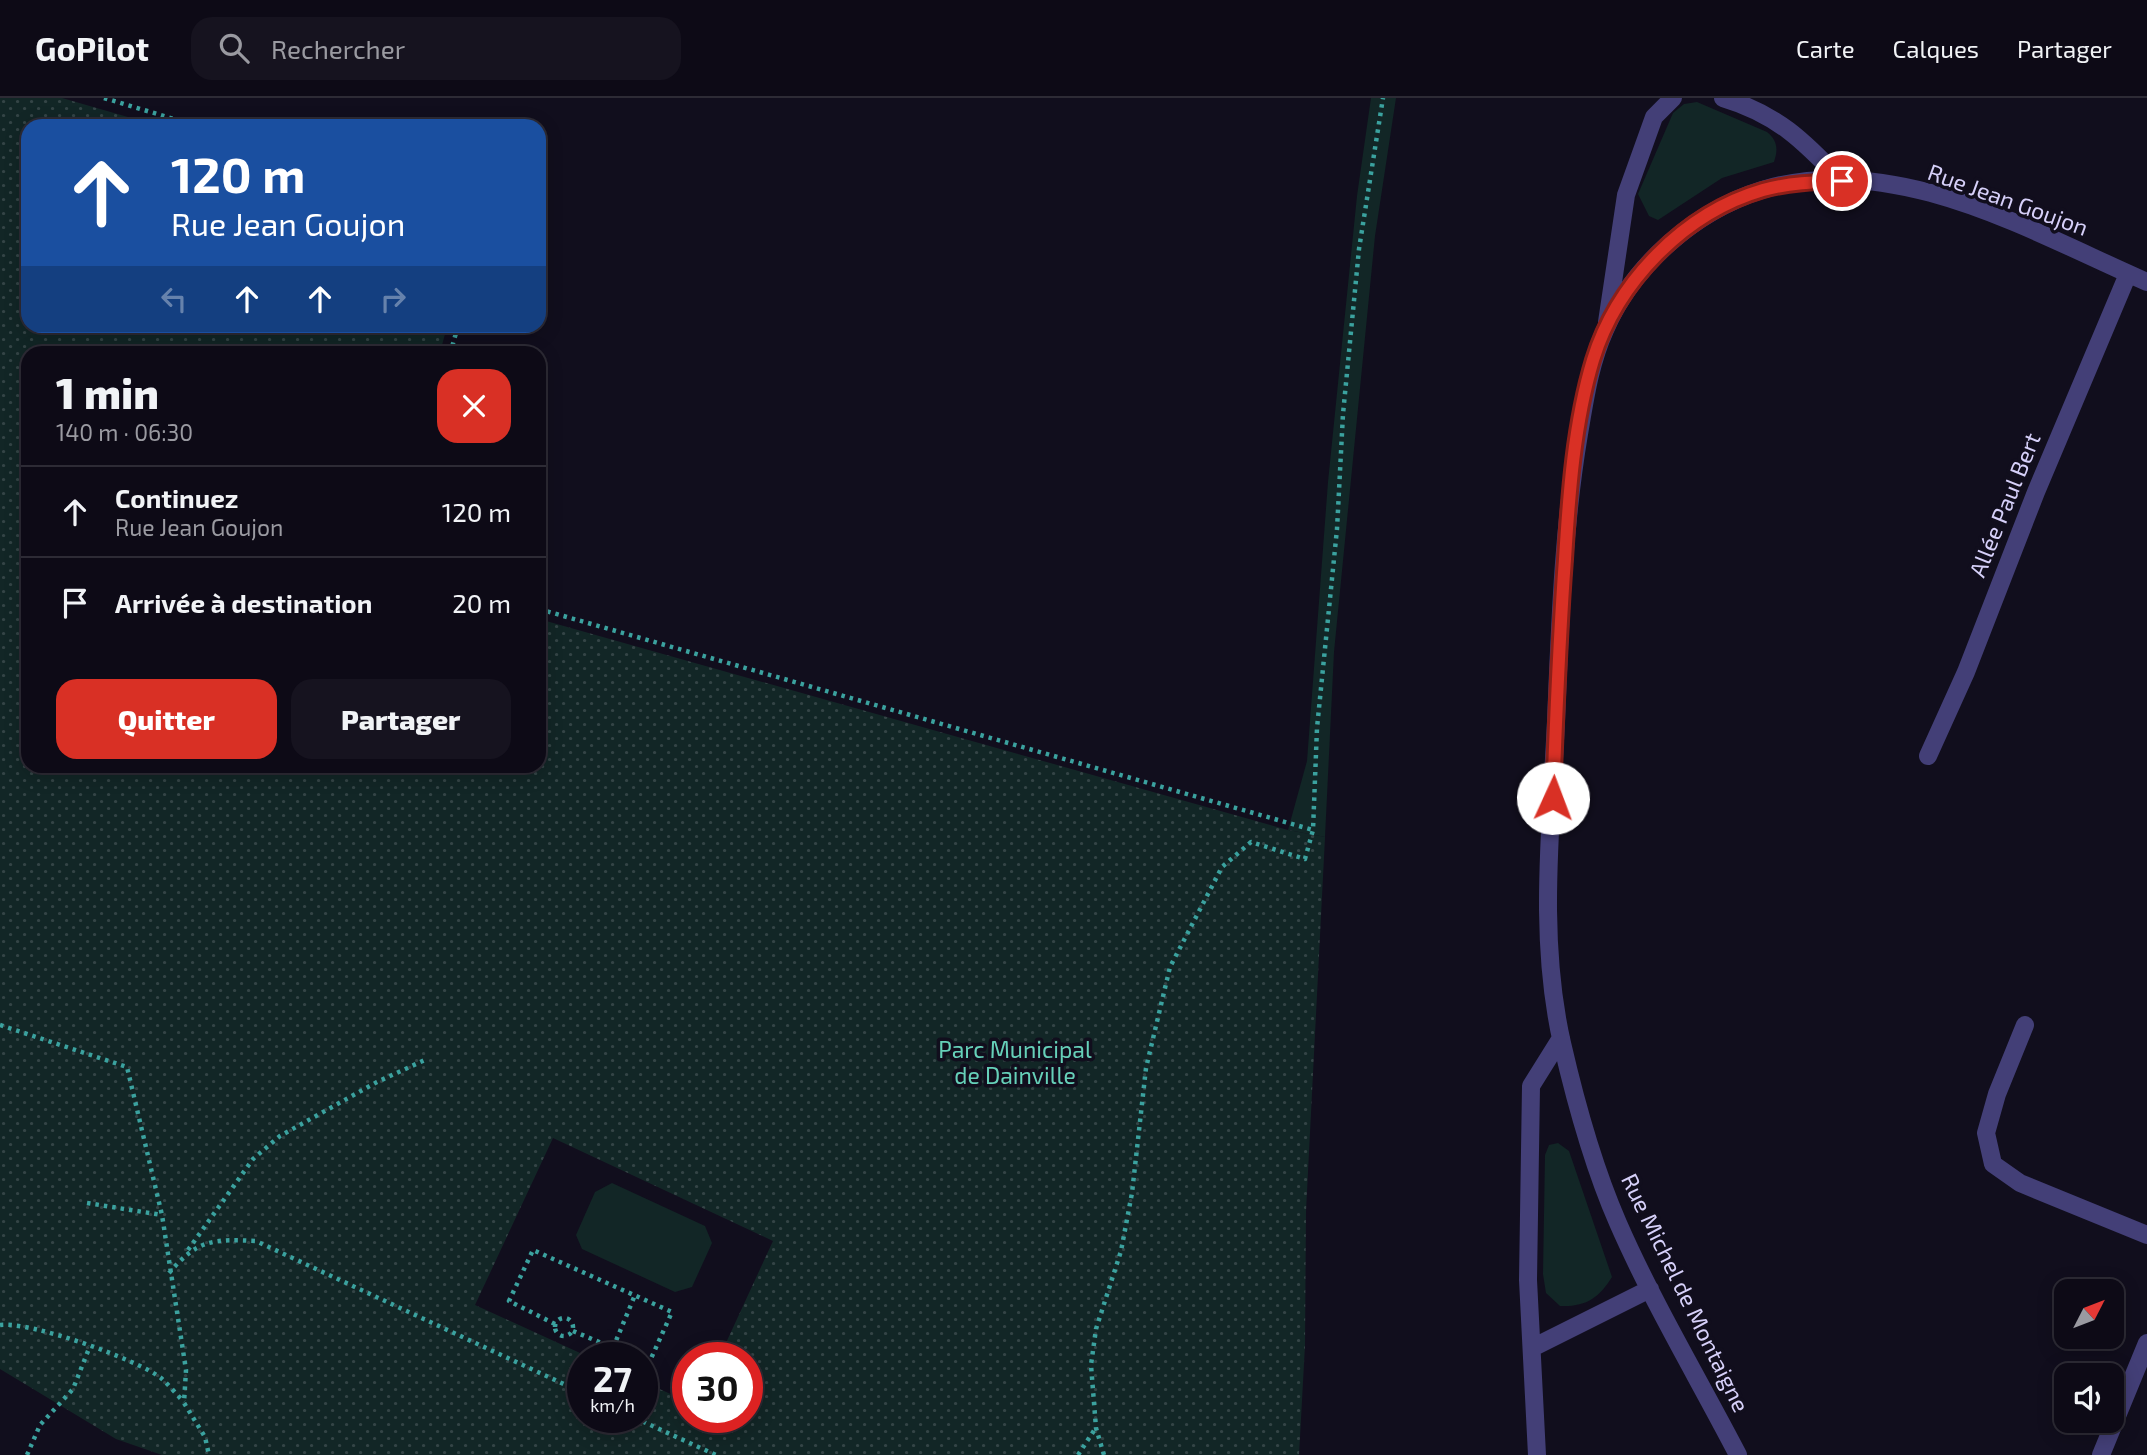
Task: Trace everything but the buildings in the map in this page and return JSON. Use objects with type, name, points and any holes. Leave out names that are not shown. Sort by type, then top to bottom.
[{"type":"street","points":[[1606,325],[1626,195],[1654,117],[1673,98]]},
{"type":"street","points":[[1723,98],[1781,122],[1804,140],[1842,181]]},
{"type":"street","name":"Rue Jean Goujon","points":[[1724,205],[1764,190],[1842,181],[1926,192],[2031,229],[2147,282]]},
{"type":"street","name":"Rue Michel de Montaigne","points":[[1724,205],[1692,223],[1660,252],[1630,288],[1606,325],[1592,361],[1569,491],[1560,631],[1547,946],[1561,1038],[1578,1110],[1604,1187],[1650,1289],[1738,1455]]},
{"type":"street","name":"Allée Paul Bert","points":[[1928,756],[1966,672],[2036,492],[2128,274]]},
{"type":"street","points":[[2025,1025],[1997,1094],[1986,1133],[1993,1164],[2020,1183],[2147,1235]]},
{"type":"street","points":[[1537,1455],[1534,1347],[1528,1280],[1531,1086],[1561,1038]]},
{"type":"street","points":[[1534,1347],[1650,1289]]},
{"type":"street","points":[[2101,1455],[2147,1343]]},
{"type":"path","points":[[104,98],[174,119]]},
{"type":"path","points":[[1104,1455],[1096,1428],[1091,1365],[1096,1329],[1122,1251],[1132,1193],[1146,1068],[1170,967],[1222,867],[1251,842],[1305,859],[1313,830],[1317,728],[1337,528],[1343,414],[1359,249],[1382,98]]},
{"type":"path","points":[[546,611],[1313,830]]},
{"type":"path","points":[[0,1025],[127,1067],[162,1214],[186,1370],[184,1403]]},
{"type":"path","points":[[169,1273],[188,1251],[253,1158],[280,1136],[377,1082],[427,1059]]},
{"type":"path","points":[[86,1203],[162,1214]]},
{"type":"path","points":[[188,1251],[207,1241],[256,1241],[567,1386]]},
{"type":"path","points":[[573,1331],[564,1336],[558,1334],[555,1324],[509,1301],[533,1250],[672,1312],[658,1343]]},
{"type":"path","points":[[616,1342],[635,1296]]},
{"type":"path","points":[[555,1324],[558,1319],[568,1318],[574,1326],[573,1331]]},
{"type":"path","points":[[0,1325],[90,1346],[129,1360],[162,1378],[184,1403],[205,1437],[209,1455]]},
{"type":"path","points":[[573,1331],[599,1342]]},
{"type":"path","points":[[27,1455],[40,1425],[73,1389],[90,1346]]},
{"type":"path","points":[[1078,1455],[1096,1428]]},
{"type":"path","points":[[658,1429],[716,1455]]},
{"type":"green space","name":"Parc Municipal de Dainville","points":[[0,98],[62,98],[135,119],[21,119],[21,333],[445,333],[442,346],[21,346],[21,773],[546,773],[546,621],[1288,830],[1325,837],[1306,1211],[1305,1345],[1299,1455],[162,1455],[116,1439],[0,1369]],"holes":[[[553,1138],[773,1241],[726,1342],[763,1342],[763,1433],[672,1433],[672,1395],[658,1388],[658,1433],[567,1433],[567,1347],[475,1305]]]},
{"type":"green space","points":[[1371,98],[1396,98],[1375,236],[1334,652],[1325,837],[1288,830],[1307,761],[1328,482],[1357,196]]},
{"type":"green space","points":[[1697,102],[1767,132],[1776,146],[1774,162],[1722,178],[1658,220],[1649,216],[1638,194],[1673,113],[1684,104]]},
{"type":"green space","points":[[1558,1143],[1569,1151],[1612,1277],[1597,1296],[1584,1303],[1569,1306],[1560,1306],[1546,1293],[1543,1274],[1545,1155],[1549,1145]]},
{"type":"green space","points":[[612,1183],[705,1226],[712,1243],[692,1287],[675,1292],[582,1249],[576,1235],[595,1192]]},
{"type":"route","points":[[1553,798],[1569,491],[1592,361],[1606,325],[1630,288],[1660,252],[1692,223],[1724,205],[1764,190],[1802,183],[1842,181]]}]
